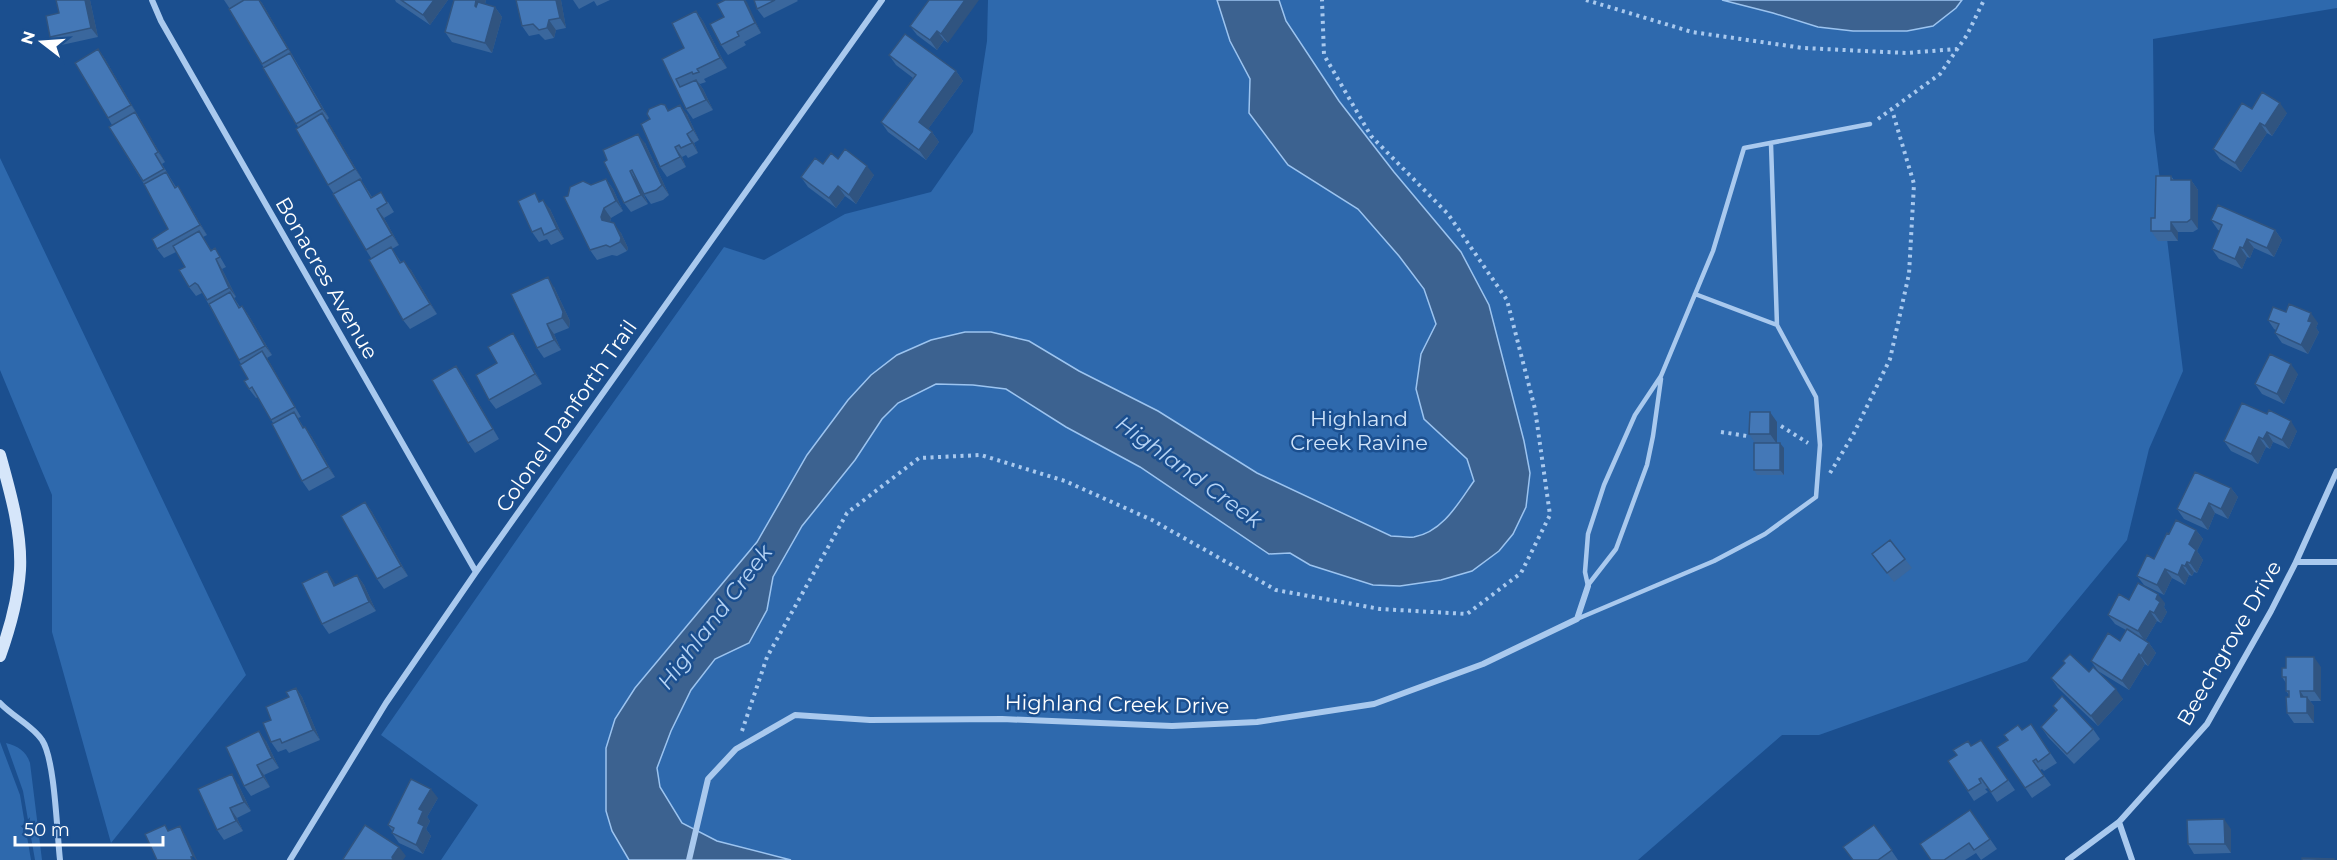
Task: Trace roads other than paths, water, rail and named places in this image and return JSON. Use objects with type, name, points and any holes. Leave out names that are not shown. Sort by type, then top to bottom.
[{"type":"street","name":"Bonacres Avenue","points":[[152,0],[161,21],[476,572]]},
{"type":"street","name":"Colonel Danforth Trail","points":[[290,860],[386,703],[476,572],[882,0]]},
{"type":"street","points":[[0,455],[15,519],[20,570],[12,622],[0,656]]},
{"type":"street","name":"Beechgrove Drive","points":[[2068,860],[2119,822],[2207,724],[2296,562],[2337,471]]},
{"type":"street","points":[[2296,562],[2337,562]]},
{"type":"street","points":[[1577,619],[1588,586]]},
{"type":"street","name":"Highland Creek Drive","points":[[689,860],[708,778],[736,749],[795,715],[870,720],[1002,719],[1172,726],[1257,722],[1374,704],[1483,664],[1577,619]]},
{"type":"street","points":[[0,703],[35,732],[47,749],[52,774],[60,860]]},
{"type":"street","points":[[2119,822],[2132,860]]},
{"type":"lane","points":[[1588,586],[1585,572],[1587,534],[1604,485],[1635,415],[1661,376],[1713,250],[1744,148],[1870,124]]},
{"type":"lane","points":[[1577,619],[1714,561],[1765,534],[1816,497],[1820,445],[1816,397],[1777,325],[1771,144]]},
{"type":"lane","points":[[1695,294],[1777,325]]},
{"type":"lane","points":[[1588,586],[1616,549],[1647,465],[1661,376]]},
{"type":"water","name":"Highland Creek","points":[[1217,0],[1279,0],[1286,21],[1339,101],[1394,172],[1461,252],[1489,305],[1530,473],[1526,507],[1513,534],[1499,551],[1472,571],[1441,580],[1400,586],[1373,585],[1310,565],[1290,553],[1269,554],[1140,467],[1066,427],[1006,389],[936,384],[898,403],[882,419],[855,460],[802,526],[773,577],[767,610],[749,643],[715,659],[691,690],[671,731],[657,768],[660,787],[682,823],[717,841],[791,860],[629,860],[612,831],[606,811],[606,748],[615,719],[635,688],[757,542],[807,455],[848,400],[871,375],[897,355],[931,340],[965,332],[991,332],[1029,341],[1079,371],[1158,411],[1257,473],[1391,536],[1414,537],[1434,529],[1456,507],[1474,481],[1467,459],[1424,419],[1416,389],[1421,354],[1436,324],[1424,289],[1358,209],[1288,165],[1249,113],[1250,79],[1230,41]]},
{"type":"water","points":[[1722,0],[1962,0],[1956,8],[1933,26],[1907,31],[1853,31],[1818,27]]},
{"type":"park label","name":"Highland Creek Ravine","points":[[1359,430]]}]
